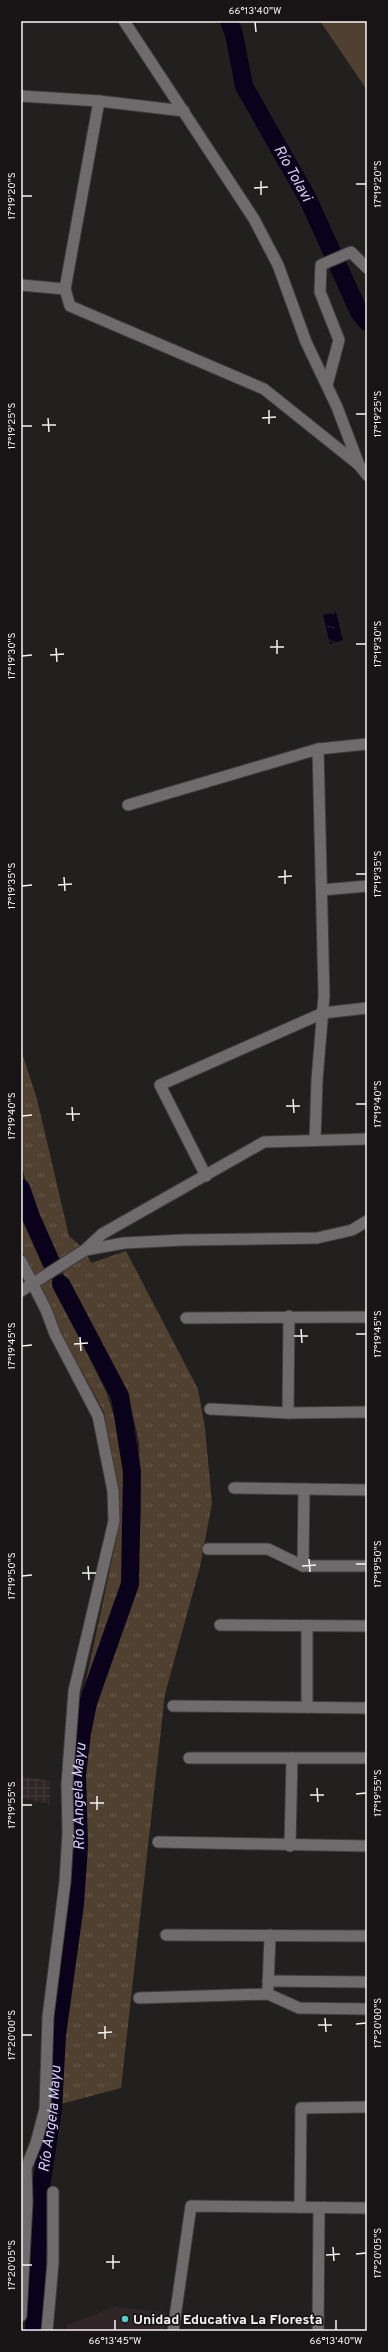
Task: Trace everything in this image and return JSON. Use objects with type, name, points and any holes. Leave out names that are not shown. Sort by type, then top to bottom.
[{"type":"street","points":[[124,21],[254,219],[278,265],[306,342],[337,407],[359,465]]},
{"type":"street","points":[[21,96],[100,101],[184,112]]},
{"type":"street","points":[[100,101],[65,289],[70,306],[264,389],[359,465],[367,475]]},
{"type":"street","points":[[327,385],[339,340],[320,292],[321,265],[351,252],[367,268]]},
{"type":"street","points":[[21,285],[65,289]]},
{"type":"street","points":[[128,805],[318,749],[367,744]]},
{"type":"street","points":[[315,1140],[317,1080],[323,1013],[322,890],[318,749]]},
{"type":"street","points":[[322,890],[367,886]]},
{"type":"street","points":[[206,1176],[160,1085],[323,1013],[367,1008]]},
{"type":"street","points":[[21,1292],[34,1285],[85,1250],[102,1234],[264,1142],[367,1139]]},
{"type":"street","points":[[85,1250],[124,1243],[183,1240],[317,1238],[352,1230],[367,1221]]},
{"type":"street","points":[[21,1261],[46,1310],[55,1334],[98,1416],[112,1491],[114,1521],[74,1691],[67,1784],[68,1833],[65,1882],[48,2017],[45,2109],[36,2143],[26,2168],[27,2202],[21,2316]]},
{"type":"street","points":[[186,1318],[289,1316],[367,1317]]},
{"type":"street","points":[[288,1412],[289,1316]]},
{"type":"street","points":[[210,1409],[288,1412],[367,1412]]},
{"type":"street","points":[[234,1488],[367,1490]]},
{"type":"street","points":[[303,1566],[304,1489]]},
{"type":"street","points":[[208,1549],[268,1549],[303,1566],[367,1566]]},
{"type":"street","points":[[220,1626],[367,1626]]},
{"type":"street","points":[[307,1626],[307,1707]]},
{"type":"street","points":[[173,1706],[367,1708]]},
{"type":"street","points":[[189,1758],[367,1758]]},
{"type":"street","points":[[290,1846],[292,1758]]},
{"type":"street","points":[[158,1842],[290,1846],[367,1846]]},
{"type":"street","points":[[268,1994],[270,1935]]},
{"type":"street","points":[[166,1936],[367,1936]]},
{"type":"street","points":[[268,1981],[367,1982]]},
{"type":"street","points":[[139,1998],[268,1994],[299,2008],[367,2010]]},
{"type":"street","points":[[300,2207],[301,2108],[367,2107]]},
{"type":"street","points":[[47,2331],[54,2263],[53,2192]]},
{"type":"street","points":[[173,2331],[191,2206],[367,2208]]},
{"type":"street","points":[[318,2331],[319,2208]]},
{"type":"shaded area","points":[[21,1776],[50,1781],[50,1804],[21,1798]]},
{"type":"shaded area","name":"Unidad Educativa La Floresta","points":[[114,2307],[166,2312],[164,2331],[67,2331],[67,2325]]},
{"type":"green space","points":[[320,21],[367,21],[367,90]]},
{"type":"green space","points":[[21,1050],[37,1099],[69,1236],[85,1250],[91,1263],[126,1251],[198,1389],[205,1428],[212,1503],[200,1567],[165,1694],[121,2088],[61,2104],[66,2022],[81,1899],[86,1832],[84,1788],[87,1754],[94,1704],[137,1584],[141,1511],[139,1442],[128,1394],[73,1294],[37,1217],[24,1175],[21,1158]]},
{"type":"green space","points":[[21,1217],[107,1394],[118,1429],[126,1473],[124,1581],[82,1699],[119,1527],[119,1502],[104,1412],[60,1331],[44,1293],[21,1250]]},
{"type":"water","points":[[336,612],[343,640],[330,644],[323,615]]},
{"type":"waterway","name":"Río Tolavi","points":[[229,21],[234,34],[244,86],[308,199],[359,312],[367,322]]},
{"type":"waterway","name":"Río Angela Mayu","points":[[21,1188],[31,1217],[51,1262]]},
{"type":"waterway","name":"Río Angela Mayu","points":[[34,2331],[40,2193],[53,2109],[57,2035],[75,1904],[79,1846],[77,1775],[82,1733],[88,1703],[130,1584],[132,1472],[120,1396],[61,1284]]},
{"type":"place","name":"Unidad Educativa La Floresta","points":[[125,2319]]}]
